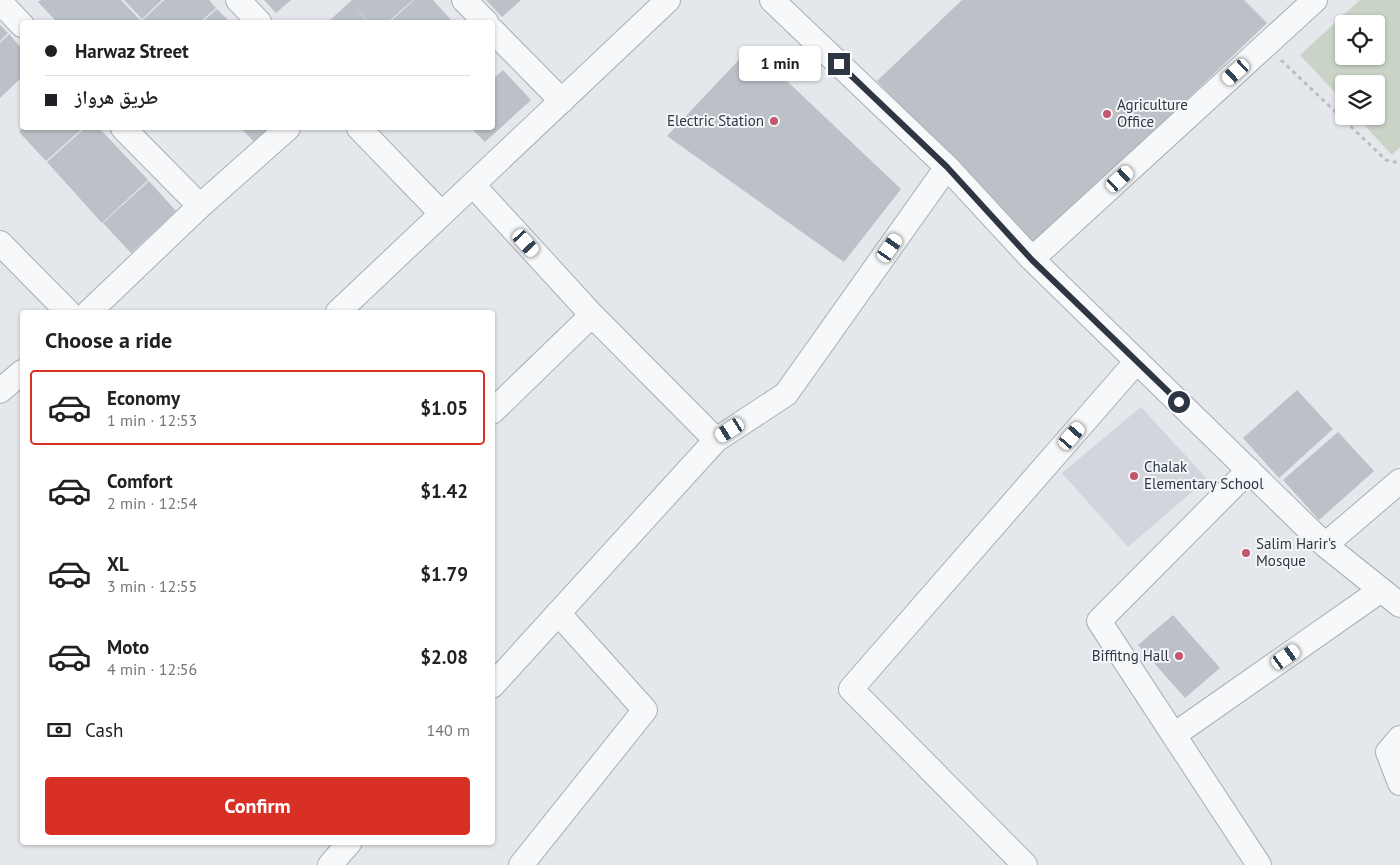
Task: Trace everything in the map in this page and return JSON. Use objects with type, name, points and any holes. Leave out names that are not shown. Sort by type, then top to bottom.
[{"type":"street","points":[[238,0],[257,20]]},
{"type":"street","points":[[464,0],[484,20]]},
{"type":"street","points":[[340,310],[668,0]]},
{"type":"street","points":[[772,0],[947,167],[1032,260],[1325,545],[1400,605]]},
{"type":"street","points":[[1032,260],[1315,0]]},
{"type":"street","points":[[0,2],[20,23]]},
{"type":"street","points":[[495,33],[562,101]]},
{"type":"street","points":[[124,130],[200,206]]},
{"type":"street","points":[[91,310],[200,206],[286,130]]},
{"type":"street","points":[[361,130],[442,214]]},
{"type":"street","points":[[495,683],[716,440],[786,394],[947,167]]},
{"type":"street","points":[[473,185],[592,315],[716,440]]},
{"type":"street","points":[[0,243],[66,310]]},
{"type":"street","points":[[495,409],[592,315]]},
{"type":"street","points":[[1025,865],[851,689],[1137,361]]},
{"type":"street","points":[[0,391],[20,374]]},
{"type":"street","points":[[1249,470],[1099,621],[1259,865]]},
{"type":"street","points":[[1325,545],[1400,480]]},
{"type":"street","points":[[1174,735],[1381,590]]},
{"type":"street","points":[[521,865],[645,710],[558,613]]},
{"type":"street","points":[[1400,738],[1388,752],[1400,783]]},
{"type":"street","points":[[330,865],[347,845]]},
{"type":"path","points":[[1266,45],[1386,160],[1400,163]]},
{"type":"shaded area","name":"Chalak Elementary School","points":[[1141,407],[1207,479],[1128,547],[1062,473]]},
{"type":"green space","points":[[1360,0],[1400,0],[1400,147],[1392,155],[1364,125],[1385,125],[1385,75],[1335,75],[1335,92],[1300,55],[1335,23],[1335,65],[1385,65],[1385,15],[1344,15]]},
{"type":"building","points":[[41,0],[121,0],[140,20],[55,20],[38,2]]},
{"type":"building","points":[[124,0],[162,0],[142,19]]},
{"type":"building","points":[[164,0],[209,0],[216,8],[202,20],[143,20]]},
{"type":"building","points":[[264,0],[291,0],[276,13]]},
{"type":"building","points":[[352,0],[413,0],[390,20],[367,20],[352,4],[366,20],[330,20]]},
{"type":"building","points":[[414,0],[433,0],[451,20],[392,20]]},
{"type":"building","points":[[486,0],[521,0],[502,17]]},
{"type":"building","points":[[962,0],[1244,0],[1267,23],[1035,245],[877,81]]},
{"type":"building","points":[[217,9],[228,20],[204,20]]},
{"type":"building","points":[[0,25],[8,33],[0,41]]},
{"type":"building","points":[[9,34],[20,47],[20,79],[0,98],[0,43]]},
{"type":"building","points":[[751,47],[901,189],[844,262],[667,136]]},
{"type":"building","points":[[503,70],[531,100],[485,142],[473,130],[495,130],[495,77]]},
{"type":"building","points":[[21,130],[81,130],[46,161],[19,132]]},
{"type":"building","points":[[83,130],[101,130],[148,180],[102,223],[47,162]]},
{"type":"building","points":[[243,130],[268,130],[254,142]]},
{"type":"building","points":[[149,181],[176,211],[131,253],[103,223]]},
{"type":"building","points":[[1297,390],[1333,429],[1279,478],[1243,438]]},
{"type":"building","points":[[1338,432],[1374,471],[1319,520],[1283,480]]},
{"type":"building","name":"Biffitng Hall","points":[[1173,615],[1220,668],[1185,698],[1138,645]]},
{"type":"place","name":"Agriculture Office","points":[[1107,114]]},
{"type":"place","name":"Electric Station","points":[[774,121]]},
{"type":"place","name":"Chalak Elementary School","points":[[1134,476]]},
{"type":"place","name":"Salim Harir's Mosque","points":[[1246,553]]},
{"type":"place","name":"Biffitng Hall","points":[[1179,656]]},
{"type":"route","points":[[839,64],[947,167],[1032,260],[1179,402]]}]
